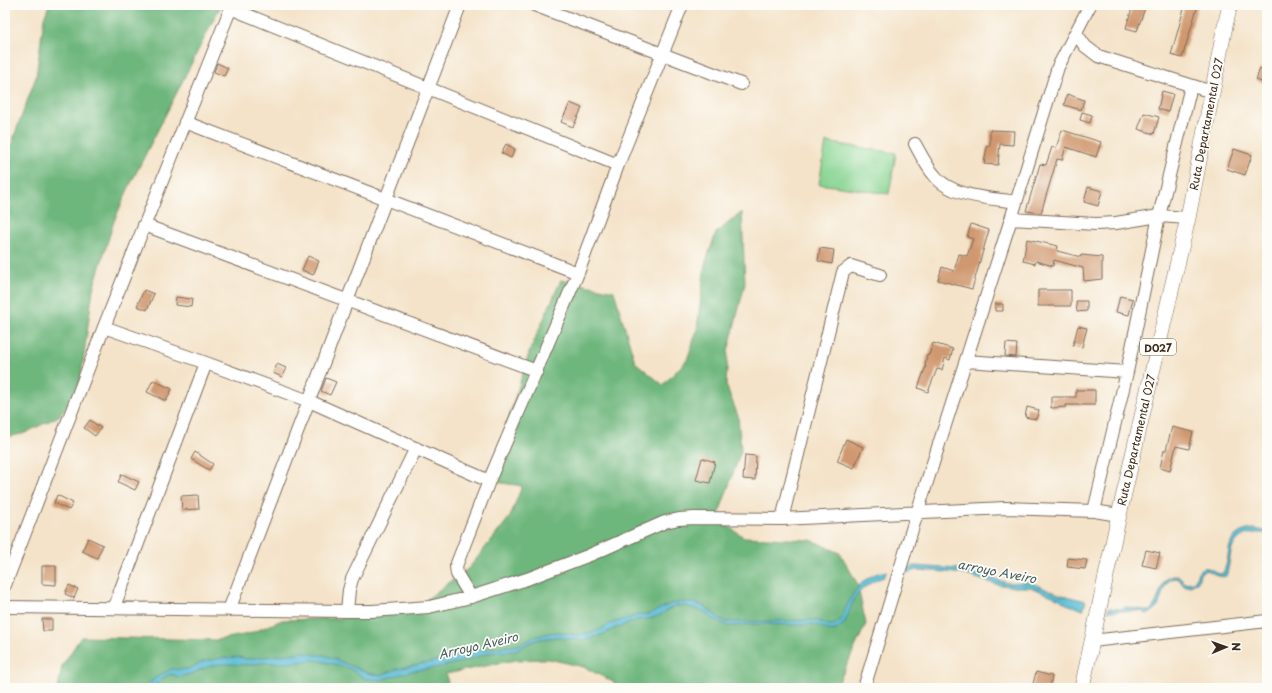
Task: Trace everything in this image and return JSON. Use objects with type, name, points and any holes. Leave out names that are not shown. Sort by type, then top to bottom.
[{"type":"main road","name":"Ruta Departamental 027","points":[[1082,688],[1119,515],[1188,218],[1230,5]]},
{"type":"street","points":[[230,610],[460,5]]},
{"type":"street","points":[[534,5],[741,84]]},
{"type":"street","points":[[471,597],[457,574],[456,566],[489,481],[578,273],[618,164],[682,5]]},
{"type":"street","points":[[864,688],[917,513],[1058,67],[1090,5]]},
{"type":"street","points":[[5,585],[104,327],[231,7],[618,164]]},
{"type":"street","points":[[1076,33],[1084,46],[1098,56],[1212,92]]},
{"type":"street","points":[[1094,511],[1127,372],[1159,216],[1191,86]]},
{"type":"street","points":[[185,122],[578,273]]},
{"type":"street","points":[[915,144],[935,176],[947,187],[960,193],[1016,202]]},
{"type":"street","points":[[1011,219],[1116,224],[1159,216],[1188,218]]},
{"type":"street","points":[[144,225],[537,371]]},
{"type":"street","points":[[782,519],[843,272],[851,266],[880,275]]},
{"type":"street","points":[[104,327],[309,401],[489,481]]},
{"type":"street","points":[[966,361],[1127,372]]},
{"type":"street","points":[[114,607],[206,363]]},
{"type":"street","points":[[347,611],[349,590],[352,579],[416,448]]},
{"type":"street","points":[[5,607],[372,611],[429,607],[471,597],[527,579],[665,522],[679,519],[782,519],[1005,508],[1094,511],[1119,515]]},
{"type":"street","points":[[1092,641],[1267,621]]},
{"type":"green space","points":[[49,5],[221,5],[129,187],[114,221],[93,289],[79,390],[59,416],[25,433],[5,438],[5,161],[36,77],[44,18]]},
{"type":"green space","points":[[826,142],[896,153],[889,194],[819,184]]},
{"type":"green space","points":[[742,212],[745,284],[728,351],[726,385],[738,416],[741,451],[717,519],[744,537],[811,540],[840,553],[857,583],[866,624],[836,688],[620,688],[613,682],[584,667],[549,659],[515,660],[446,674],[449,688],[58,688],[62,666],[81,637],[216,640],[249,634],[282,620],[376,617],[406,605],[423,605],[427,599],[469,568],[510,517],[522,486],[489,481],[530,350],[561,280],[614,291],[635,362],[663,385],[687,360],[697,330],[705,264],[716,233]]},
{"type":"water","points":[[1253,529],[1267,531],[1267,534],[1250,534],[1239,538],[1231,553],[1226,576],[1218,576],[1206,570],[1200,573],[1198,582],[1190,586],[1184,586],[1179,579],[1171,579],[1164,588],[1158,607],[1151,613],[1147,614],[1141,611],[1107,611],[1108,608],[1121,609],[1127,607],[1149,611],[1153,607],[1163,584],[1167,579],[1178,576],[1185,583],[1194,582],[1198,572],[1203,568],[1211,569],[1219,574],[1223,573],[1226,566],[1230,545],[1233,540],[1243,531]]},
{"type":"water","points":[[914,566],[958,569],[1008,583],[1029,582],[1058,594],[1086,601],[1083,610],[1030,587],[1015,587],[995,584],[963,574],[947,572],[916,570],[904,574],[904,570]]},
{"type":"water","points":[[887,571],[884,577],[869,584],[857,595],[843,625],[833,631],[812,624],[756,624],[729,626],[713,619],[703,611],[685,606],[676,606],[659,616],[638,620],[586,640],[557,637],[540,639],[514,651],[489,653],[458,663],[412,671],[381,680],[366,679],[346,667],[316,660],[250,665],[220,664],[180,677],[170,674],[162,679],[153,688],[144,688],[155,678],[171,669],[188,669],[205,661],[239,657],[246,659],[305,652],[316,655],[325,655],[368,673],[380,675],[397,669],[479,650],[518,645],[535,637],[549,633],[557,632],[578,635],[593,632],[602,629],[609,624],[639,615],[649,614],[670,604],[684,602],[704,606],[720,619],[727,622],[816,620],[831,625],[840,621],[848,603],[860,584],[872,576]]},
{"type":"building","points":[[1133,5],[1146,5],[1137,31],[1126,28]]},
{"type":"building","points":[[1185,5],[1198,5],[1182,58],[1171,55]]},
{"type":"building","points":[[217,63],[228,68],[224,76],[214,72]]},
{"type":"building","points":[[1260,68],[1267,70],[1267,84],[1256,80]]},
{"type":"building","points":[[1162,91],[1173,94],[1168,112],[1158,109]]},
{"type":"building","points":[[1067,94],[1084,100],[1081,110],[1064,105]]},
{"type":"building","points":[[570,103],[582,108],[573,127],[561,122]]},
{"type":"building","points":[[1082,112],[1092,115],[1090,123],[1080,120]]},
{"type":"building","points":[[1144,113],[1159,117],[1154,134],[1138,129]]},
{"type":"building","points":[[990,130],[1014,131],[1013,145],[1000,144],[998,165],[984,164],[987,146],[990,146]]},
{"type":"building","points":[[1062,130],[1101,142],[1096,157],[1066,147],[1062,160],[1057,159],[1041,213],[1026,211],[1040,164],[1046,165],[1052,147],[1056,148]]},
{"type":"building","points":[[506,144],[515,149],[511,158],[501,153]]},
{"type":"building","points":[[1234,149],[1252,155],[1245,175],[1227,169]]},
{"type":"building","points":[[1088,187],[1102,191],[1098,206],[1084,202]]},
{"type":"building","points":[[971,224],[989,230],[972,289],[938,280],[942,267],[954,271],[959,254],[967,256],[973,239],[967,237]]},
{"type":"building","points":[[1027,239],[1058,246],[1057,251],[1081,257],[1081,255],[1102,257],[1102,279],[1084,281],[1083,268],[1054,260],[1053,266],[1036,261],[1035,264],[1023,261]]},
{"type":"building","points":[[820,248],[834,250],[832,264],[818,261]]},
{"type":"building","points":[[308,256],[319,261],[313,275],[302,270]]},
{"type":"building","points":[[144,290],[154,294],[147,310],[137,306]]},
{"type":"building","points":[[1038,290],[1071,290],[1071,306],[1038,306]]},
{"type":"building","points":[[1120,296],[1133,299],[1129,315],[1116,312]]},
{"type":"building","points":[[176,297],[192,299],[191,307],[175,305]]},
{"type":"building","points":[[1076,301],[1087,301],[1087,311],[1077,312]]},
{"type":"building","points":[[995,304],[1003,304],[1003,311],[995,311]]},
{"type":"building","points":[[1078,326],[1087,328],[1082,347],[1073,345]]},
{"type":"building","points":[[933,343],[953,349],[950,360],[945,358],[942,370],[937,369],[928,392],[918,388],[926,366],[927,355],[929,355]]},
{"type":"building","points":[[1006,343],[1017,344],[1016,357],[1005,356]]},
{"type":"building","points":[[277,364],[286,368],[282,377],[273,373]]},
{"type":"building","points":[[326,378],[336,382],[330,395],[321,391]]},
{"type":"building","points":[[153,380],[172,389],[166,401],[147,392]]},
{"type":"building","points":[[1076,390],[1095,390],[1095,405],[1066,405],[1066,407],[1051,408],[1051,397],[1076,397]]},
{"type":"building","points":[[1027,407],[1039,410],[1036,419],[1025,417]]},
{"type":"building","points":[[90,420],[101,428],[95,436],[84,428]]},
{"type":"building","points":[[1172,427],[1193,432],[1189,449],[1176,446],[1170,471],[1160,468],[1164,450],[1166,450]]},
{"type":"building","points":[[846,439],[863,447],[854,468],[837,461]]},
{"type":"building","points":[[195,452],[213,464],[209,470],[191,459]]},
{"type":"building","points":[[745,455],[756,456],[755,480],[743,479]]},
{"type":"building","points":[[702,458],[715,462],[710,483],[696,480]]},
{"type":"building","points":[[122,474],[139,482],[135,490],[118,482]]},
{"type":"building","points":[[57,495],[73,503],[69,510],[54,503]]},
{"type":"building","points":[[198,495],[199,509],[182,510],[181,496]]},
{"type":"building","points":[[88,538],[103,545],[97,558],[82,551]]},
{"type":"building","points":[[1146,550],[1160,553],[1156,568],[1142,565]]},
{"type":"building","points":[[1068,558],[1087,560],[1085,569],[1067,567]]},
{"type":"building","points":[[42,566],[56,566],[56,585],[42,584]]},
{"type":"building","points":[[69,585],[78,589],[74,598],[65,594]]},
{"type":"building","points":[[42,619],[52,619],[52,631],[43,631]]},
{"type":"building","points":[[1036,672],[1052,676],[1050,688],[1032,688]]},
{"type":"water label","name":"arroyo Aveiro","points":[[997,571]]},
{"type":"water label","name":"Arroyo Aveiro","points":[[478,645]]}]
